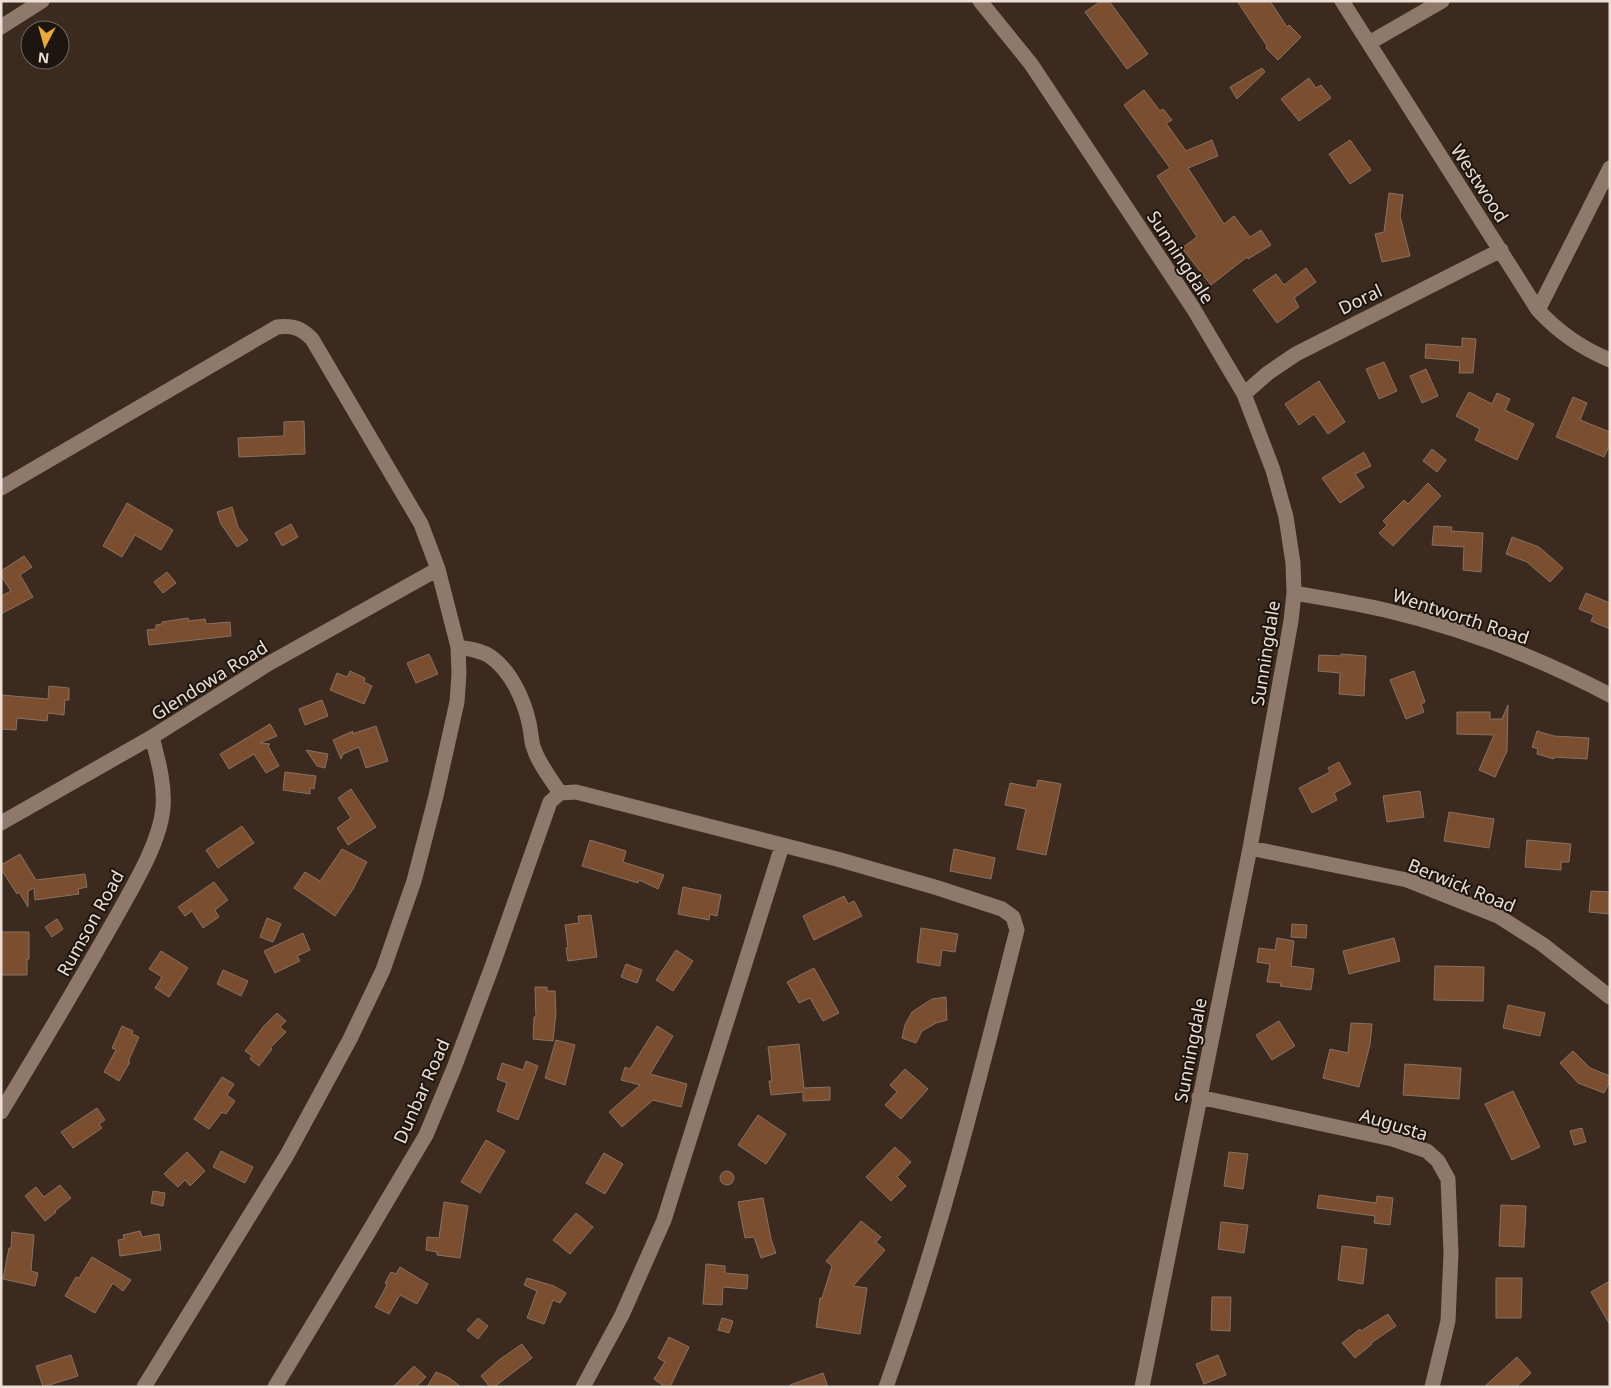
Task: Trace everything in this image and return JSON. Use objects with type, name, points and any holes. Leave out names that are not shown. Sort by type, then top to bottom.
[{"type":"street","points":[[1,28],[42,1]]},
{"type":"street","name":"Sunningdale","points":[[980,1],[1031,64],[1193,308],[1244,394],[1273,470],[1286,517],[1293,563],[1294,593],[1289,630],[1250,848],[1142,1387]]},
{"type":"street","name":"Westwood","points":[[1342,1],[1538,310],[1570,339],[1610,360]]},
{"type":"street","points":[[1369,43],[1442,1]]},
{"type":"street","points":[[1538,310],[1610,168]]},
{"type":"street","name":"Doral","points":[[1244,394],[1268,373],[1296,354],[1501,250]]},
{"type":"street","points":[[1,488],[277,327],[297,327],[312,339],[421,524],[438,569],[458,647],[459,674],[456,702],[436,796],[414,881],[383,970],[350,1040],[287,1155],[144,1387]]},
{"type":"street","name":"Glendowa Road","points":[[1,823],[152,737],[268,664],[438,569]]},
{"type":"street","name":"Wentworth Road","points":[[1294,593],[1384,610],[1449,628],[1521,654],[1610,695]]},
{"type":"street","points":[[458,647],[484,654],[505,670],[526,714],[533,747],[560,793],[576,792],[837,859],[1002,909],[1014,917],[1017,930],[968,1124],[914,1310],[886,1387]]},
{"type":"street","name":"Rumson Road","points":[[1,1112],[92,960],[138,878],[157,834],[163,808],[161,770],[152,737]]},
{"type":"street","name":"Dunbar Road","points":[[275,1387],[426,1135],[454,1068],[493,964],[550,802],[560,793]]},
{"type":"street","points":[[583,1387],[622,1315],[664,1220],[782,846]]},
{"type":"street","name":"Berwick Road","points":[[1250,848],[1408,880],[1498,916],[1542,944],[1610,997]]},
{"type":"street","name":"Augusta","points":[[1199,1097],[1392,1139],[1427,1151],[1438,1161],[1448,1179],[1451,1253],[1448,1321],[1432,1387]]},
{"type":"building","points":[[1101,1],[1109,1],[1148,54],[1127,69],[1085,12]]},
{"type":"building","points":[[1237,1],[1270,1],[1287,27],[1289,25],[1301,37],[1278,60],[1266,48],[1267,46]]},
{"type":"building","points":[[1262,68],[1265,72],[1237,99],[1230,87]]},
{"type":"building","points":[[1309,78],[1316,88],[1321,85],[1331,98],[1299,121],[1281,99]]},
{"type":"building","points":[[1144,90],[1160,111],[1163,109],[1172,120],[1166,123],[1186,151],[1212,140],[1218,156],[1188,168],[1224,224],[1234,216],[1250,237],[1261,230],[1271,245],[1248,259],[1247,257],[1211,285],[1182,248],[1197,237],[1157,176],[1170,168],[1124,105]]},
{"type":"building","points":[[1350,140],[1371,170],[1350,184],[1329,154]]},
{"type":"building","points":[[1389,193],[1403,195],[1400,216],[1410,256],[1382,262],[1375,234],[1384,232]]},
{"type":"building","points":[[1306,268],[1316,282],[1294,298],[1299,307],[1277,323],[1253,290],[1276,274],[1284,285]]},
{"type":"building","points":[[1462,338],[1476,339],[1473,373],[1459,373],[1460,361],[1425,358],[1426,344],[1462,347]]},
{"type":"building","points":[[1384,362],[1397,391],[1379,399],[1366,369]]},
{"type":"building","points":[[1426,369],[1438,396],[1422,403],[1410,376]]},
{"type":"building","points":[[1319,381],[1345,422],[1328,434],[1314,414],[1299,425],[1285,404]]},
{"type":"building","points":[[1469,392],[1492,404],[1497,393],[1510,399],[1505,410],[1534,424],[1517,460],[1475,440],[1480,429],[1456,416]]},
{"type":"building","points":[[1573,397],[1587,403],[1580,420],[1610,432],[1610,444],[1604,457],[1556,437]]},
{"type":"building","points":[[304,421],[305,454],[239,457],[238,438],[284,436],[284,422]]},
{"type":"building","points":[[1432,449],[1446,460],[1437,472],[1423,461]]},
{"type":"building","points":[[1364,452],[1371,466],[1355,474],[1364,487],[1340,503],[1322,478]]},
{"type":"building","points":[[1428,483],[1441,496],[1393,546],[1379,533],[1387,525],[1383,521],[1404,500],[1408,504]]},
{"type":"building","points":[[127,503],[173,530],[161,550],[135,535],[122,557],[103,546]]},
{"type":"building","points":[[232,507],[238,527],[248,540],[237,547],[221,524],[217,512]]},
{"type":"building","points":[[291,524],[298,537],[282,546],[275,533]]},
{"type":"building","points":[[1434,526],[1452,527],[1451,531],[1483,533],[1481,572],[1463,570],[1464,547],[1432,545]]},
{"type":"building","points":[[1512,537],[1539,547],[1563,568],[1550,582],[1527,562],[1506,554]]},
{"type":"building","points":[[24,556],[32,567],[20,575],[33,597],[1,614],[1,596],[11,591],[1,576],[1,571]]},
{"type":"building","points":[[167,572],[176,583],[163,593],[154,582]]},
{"type":"building","points":[[1586,593],[1610,603],[1610,629],[1591,621],[1594,615],[1579,609]]},
{"type":"building","points":[[188,618],[189,621],[205,619],[206,624],[230,622],[231,636],[149,645],[147,630],[156,629],[156,625],[162,624],[162,622]]},
{"type":"building","points":[[429,654],[438,674],[416,683],[407,663]]},
{"type":"building","points":[[1341,654],[1366,656],[1364,696],[1339,694],[1340,673],[1318,671],[1319,655],[1341,656]]},
{"type":"building","points":[[350,671],[365,678],[364,682],[372,686],[364,704],[330,690],[337,673],[347,677]]},
{"type":"building","points":[[1414,671],[1425,702],[1421,704],[1424,712],[1406,719],[1390,680]]},
{"type":"building","points":[[49,686],[69,688],[69,700],[65,700],[64,715],[48,713],[47,721],[17,718],[16,730],[1,729],[1,695],[48,699]]},
{"type":"building","points":[[322,700],[328,716],[305,725],[299,709]]},
{"type":"building","points":[[1508,705],[1507,751],[1495,777],[1479,770],[1494,735],[1457,734],[1457,712],[1490,712],[1490,719],[1502,719]]},
{"type":"building","points":[[270,724],[277,736],[260,743],[270,744],[268,746],[279,766],[266,773],[254,754],[229,769],[220,754]]},
{"type":"building","points":[[376,726],[388,761],[366,768],[359,747],[343,754],[341,759],[333,740],[353,731],[352,734]]},
{"type":"building","points":[[1537,731],[1554,736],[1589,738],[1587,759],[1554,757],[1554,759],[1537,754],[1538,749],[1532,747]]},
{"type":"building","points":[[306,750],[328,754],[325,768],[317,766]]},
{"type":"building","points":[[1339,762],[1351,784],[1334,793],[1337,800],[1312,813],[1299,788],[1330,772],[1328,768]]},
{"type":"building","points":[[285,772],[316,776],[314,789],[310,788],[310,794],[283,790]]},
{"type":"building","points":[[1038,780],[1061,784],[1046,855],[1017,849],[1026,809],[1005,805],[1010,783],[1036,788]]},
{"type":"building","points":[[351,789],[376,827],[348,845],[337,828],[351,818],[338,798]]},
{"type":"building","points":[[1420,791],[1424,817],[1387,822],[1383,796]]},
{"type":"building","points":[[1449,812],[1494,819],[1489,848],[1444,841]]},
{"type":"building","points":[[242,826],[254,843],[218,868],[206,850]]},
{"type":"building","points":[[590,840],[626,851],[623,862],[664,875],[658,889],[639,880],[638,883],[582,866]]},
{"type":"building","points":[[1527,840],[1571,844],[1569,862],[1561,862],[1561,870],[1525,867]]},
{"type":"building","points":[[342,849],[367,862],[353,889],[335,916],[294,888],[305,872],[320,881]]},
{"type":"building","points":[[954,849],[995,858],[991,879],[950,871]]},
{"type":"building","points":[[20,854],[36,880],[85,874],[87,887],[78,889],[79,894],[35,900],[34,888],[28,891],[28,907],[1,869],[1,865]]},
{"type":"building","points":[[214,882],[228,900],[215,910],[219,917],[203,928],[192,911],[185,916],[178,907]]},
{"type":"building","points":[[683,887],[721,895],[717,916],[710,914],[709,920],[678,914]]},
{"type":"building","points":[[1591,891],[1610,892],[1610,914],[1589,912]]},
{"type":"building","points":[[844,896],[848,904],[854,901],[862,916],[814,940],[803,916]]},
{"type":"building","points":[[591,915],[597,957],[568,961],[565,925],[579,923],[578,916]]},
{"type":"building","points":[[267,918],[281,924],[273,942],[260,937]]},
{"type":"building","points":[[57,919],[63,929],[52,937],[45,927]]},
{"type":"building","points":[[1292,924],[1307,925],[1306,938],[1291,937]]},
{"type":"building","points":[[921,928],[958,934],[955,952],[942,950],[940,966],[917,962]]},
{"type":"building","points":[[1,932],[29,932],[27,975],[1,975]]},
{"type":"building","points":[[303,933],[310,950],[297,956],[300,961],[275,973],[264,951]]},
{"type":"building","points":[[1277,938],[1294,941],[1291,966],[1314,969],[1311,990],[1280,986],[1281,983],[1267,982],[1270,964],[1257,962],[1259,948],[1275,950]]},
{"type":"building","points":[[1394,938],[1400,961],[1349,974],[1343,951]]},
{"type":"building","points":[[676,950],[693,961],[673,991],[656,980]]},
{"type":"building","points":[[161,951],[188,968],[169,997],[155,988],[162,977],[149,969]]},
{"type":"building","points":[[626,964],[642,970],[637,983],[621,977]]},
{"type":"building","points":[[1435,966],[1484,967],[1483,1001],[1434,1000]]},
{"type":"building","points":[[814,968],[839,1013],[823,1021],[810,998],[799,1003],[787,982]]},
{"type":"building","points":[[223,970],[248,981],[241,996],[217,984]]},
{"type":"building","points":[[535,987],[547,987],[547,991],[555,991],[556,1012],[553,1041],[533,1039],[534,1017],[536,1017]]},
{"type":"building","points":[[946,997],[947,1020],[936,1023],[922,1031],[916,1043],[902,1038],[905,1025],[912,1012],[932,999]]},
{"type":"building","points":[[1508,1005],[1545,1013],[1540,1036],[1503,1028]]},
{"type":"building","points":[[277,1013],[286,1021],[280,1027],[286,1032],[270,1048],[272,1049],[259,1066],[250,1059],[252,1056],[245,1051],[263,1027]]},
{"type":"building","points":[[1279,1021],[1295,1046],[1272,1060],[1256,1035]]},
{"type":"building","points":[[1351,1023],[1372,1024],[1370,1045],[1359,1087],[1323,1078],[1330,1049],[1348,1053]]},
{"type":"building","points":[[122,1026],[133,1031],[132,1034],[139,1037],[128,1062],[130,1062],[119,1081],[104,1072],[116,1050],[112,1048]]},
{"type":"building","points":[[657,1026],[673,1036],[650,1074],[687,1084],[681,1107],[653,1100],[622,1127],[609,1112],[640,1085],[621,1080],[625,1067],[630,1069]]},
{"type":"building","points":[[556,1040],[575,1045],[565,1085],[545,1078]]},
{"type":"building","points":[[799,1044],[804,1088],[830,1087],[830,1100],[803,1101],[803,1092],[771,1095],[769,1081],[772,1081],[768,1047]]},
{"type":"building","points":[[1573,1051],[1590,1068],[1610,1076],[1610,1081],[1604,1093],[1578,1083],[1560,1063]]},
{"type":"building","points":[[526,1061],[538,1066],[518,1120],[497,1111],[507,1083],[497,1079],[502,1063],[523,1070]]},
{"type":"building","points":[[1405,1064],[1461,1068],[1459,1099],[1403,1095]]},
{"type":"building","points":[[905,1069],[928,1089],[901,1119],[885,1105],[897,1092],[890,1085]]},
{"type":"building","points":[[222,1077],[234,1084],[227,1095],[235,1101],[226,1114],[222,1112],[209,1129],[194,1119]]},
{"type":"building","points":[[1513,1091],[1540,1147],[1512,1160],[1485,1104]]},
{"type":"building","points":[[97,1108],[105,1120],[99,1124],[102,1128],[73,1148],[61,1132]]},
{"type":"building","points":[[758,1115],[786,1134],[766,1164],[738,1145]]},
{"type":"building","points":[[1582,1128],[1586,1142],[1574,1145],[1570,1131]]},
{"type":"building","points":[[486,1140],[505,1151],[480,1193],[461,1182]]},
{"type":"building","points":[[895,1147],[911,1162],[897,1177],[906,1186],[891,1201],[866,1177]]},
{"type":"building","points":[[221,1151],[253,1167],[245,1183],[213,1167]]},
{"type":"building","points":[[187,1152],[205,1171],[190,1186],[185,1180],[178,1187],[164,1174]]},
{"type":"building","points":[[1229,1152],[1248,1154],[1243,1189],[1224,1186]]},
{"type":"building","points":[[604,1153],[623,1164],[605,1194],[586,1183]]},
{"type":"building","points":[[727,1171],[732,1173],[734,1178],[732,1183],[727,1185],[722,1183],[720,1178],[722,1173]]},
{"type":"building","points":[[60,1185],[71,1198],[45,1221],[25,1196],[36,1187],[44,1197]]},
{"type":"building","points":[[153,1191],[165,1193],[163,1206],[151,1203]]},
{"type":"building","points":[[1319,1195],[1376,1203],[1377,1196],[1393,1198],[1390,1225],[1374,1223],[1375,1216],[1317,1208]]},
{"type":"building","points":[[763,1198],[771,1239],[776,1253],[761,1258],[754,1237],[745,1238],[738,1202]]},
{"type":"building","points":[[444,1202],[468,1206],[460,1258],[437,1255],[437,1252],[426,1250],[427,1237],[439,1238]]},
{"type":"building","points":[[1501,1205],[1526,1206],[1524,1247],[1499,1246]]},
{"type":"building","points":[[576,1213],[593,1227],[570,1254],[553,1240]]},
{"type":"building","points":[[861,1221],[881,1237],[876,1242],[885,1250],[853,1286],[867,1288],[860,1334],[816,1327],[820,1298],[822,1298],[832,1266],[826,1261]]},
{"type":"building","points":[[1221,1222],[1248,1225],[1244,1253],[1218,1249]]},
{"type":"building","points":[[140,1231],[142,1237],[159,1234],[161,1250],[120,1256],[118,1240],[124,1239],[123,1235]]},
{"type":"building","points":[[12,1232],[34,1235],[31,1271],[38,1273],[35,1286],[3,1279],[9,1248],[11,1248]]},
{"type":"building","points":[[1342,1246],[1367,1249],[1363,1284],[1338,1280]]},
{"type":"building","points":[[92,1257],[131,1280],[123,1291],[113,1283],[95,1313],[65,1296],[76,1277],[79,1278]]},
{"type":"building","points":[[706,1264],[725,1266],[725,1273],[748,1275],[747,1289],[723,1287],[722,1305],[703,1304]]},
{"type":"building","points":[[400,1267],[428,1284],[417,1304],[400,1295],[389,1314],[375,1307],[387,1285],[385,1283],[391,1272],[396,1274]]},
{"type":"building","points":[[527,1278],[554,1286],[566,1293],[560,1303],[553,1300],[544,1324],[527,1318],[537,1291],[524,1285]]},
{"type":"building","points":[[1496,1278],[1522,1278],[1521,1318],[1496,1318]]},
{"type":"building","points":[[1610,1281],[1610,1325],[1591,1292]]},
{"type":"building","points":[[1212,1297],[1231,1297],[1230,1331],[1211,1330]]},
{"type":"building","points":[[1388,1314],[1396,1326],[1371,1343],[1355,1358],[1342,1343],[1360,1329],[1361,1331]]},
{"type":"building","points":[[478,1318],[488,1326],[478,1339],[467,1330]]},
{"type":"building","points":[[722,1318],[733,1321],[729,1333],[718,1330]]},
{"type":"building","points":[[669,1337],[689,1347],[670,1387],[665,1387],[654,1379],[665,1362],[658,1358]]},
{"type":"building","points":[[522,1344],[532,1358],[494,1387],[490,1387],[481,1376],[499,1360]]},
{"type":"building","points":[[71,1355],[78,1376],[43,1387],[36,1366]]},
{"type":"building","points":[[1218,1355],[1226,1375],[1204,1384],[1196,1364]]},
{"type":"building","points":[[1517,1357],[1531,1373],[1516,1387],[1484,1387]]},
{"type":"building","points":[[414,1366],[426,1377],[416,1387],[393,1387]]},
{"type":"building","points":[[436,1372],[448,1377],[461,1387],[427,1387]]},
{"type":"building","points":[[823,1373],[828,1387],[790,1387],[790,1385]]}]
